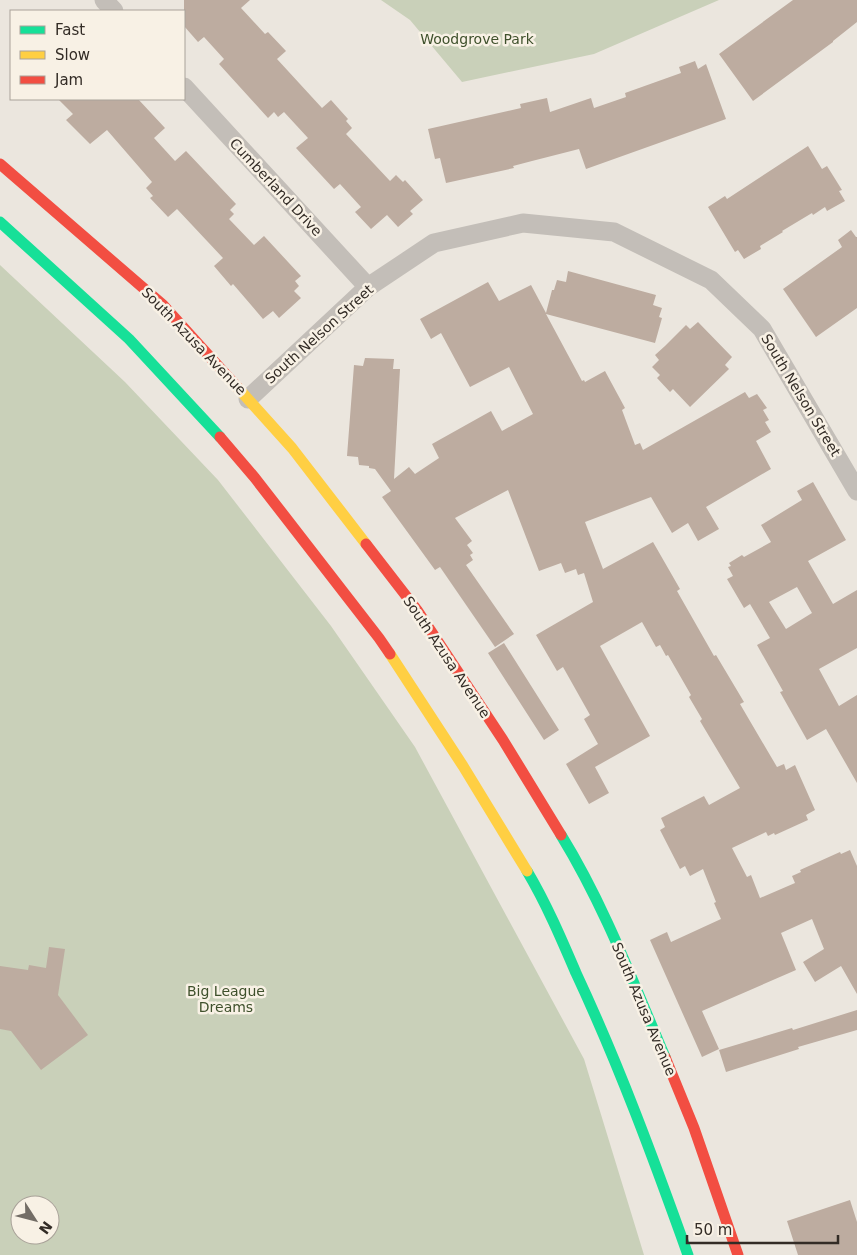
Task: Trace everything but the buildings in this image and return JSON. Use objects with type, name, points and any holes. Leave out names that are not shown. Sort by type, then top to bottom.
[{"type":"main road","name":"South Azusa Avenue","points":[[0,164],[163,305],[292,448],[417,610],[503,740],[580,866],[631,977],[694,1128],[738,1255]]},
{"type":"main road","points":[[0,222],[129,339],[212,428],[255,478],[379,638],[463,766],[538,889],[587,996],[649,1145],[688,1255]]},
{"type":"street","points":[[104,0],[113,10]]},
{"type":"street","name":"Cumberland Drive","points":[[185,88],[368,287]]},
{"type":"street","name":"South Nelson Street","points":[[248,398],[368,287],[434,243],[523,223],[614,232],[711,280],[762,329],[857,491]]},
{"type":"green space","name":"Woodgrove Park","points":[[381,0],[719,0],[594,54],[462,82],[410,20]]},
{"type":"green space","name":"Big League Dreams","points":[[0,265],[125,382],[218,480],[331,626],[415,747],[584,1059],[644,1255],[0,1255]]},
{"type":"traffic: fast","points":[[0,222],[129,339],[220,437]]},
{"type":"traffic: fast","points":[[561,835],[604,916],[665,1057]]},
{"type":"traffic: fast","points":[[527,871],[553,921],[607,1043],[649,1148],[688,1255]]},
{"type":"traffic: slow","points":[[238,388],[292,448],[366,544]]},
{"type":"traffic: slow","points":[[390,654],[463,766],[527,871]]},
{"type":"traffic: jam","points":[[0,164],[163,305],[238,388]]},
{"type":"traffic: jam","points":[[220,437],[255,478],[390,654]]},
{"type":"traffic: jam","points":[[366,544],[417,610],[503,740],[561,835]]},
{"type":"traffic: jam","points":[[665,1057],[694,1128],[738,1255]]}]
